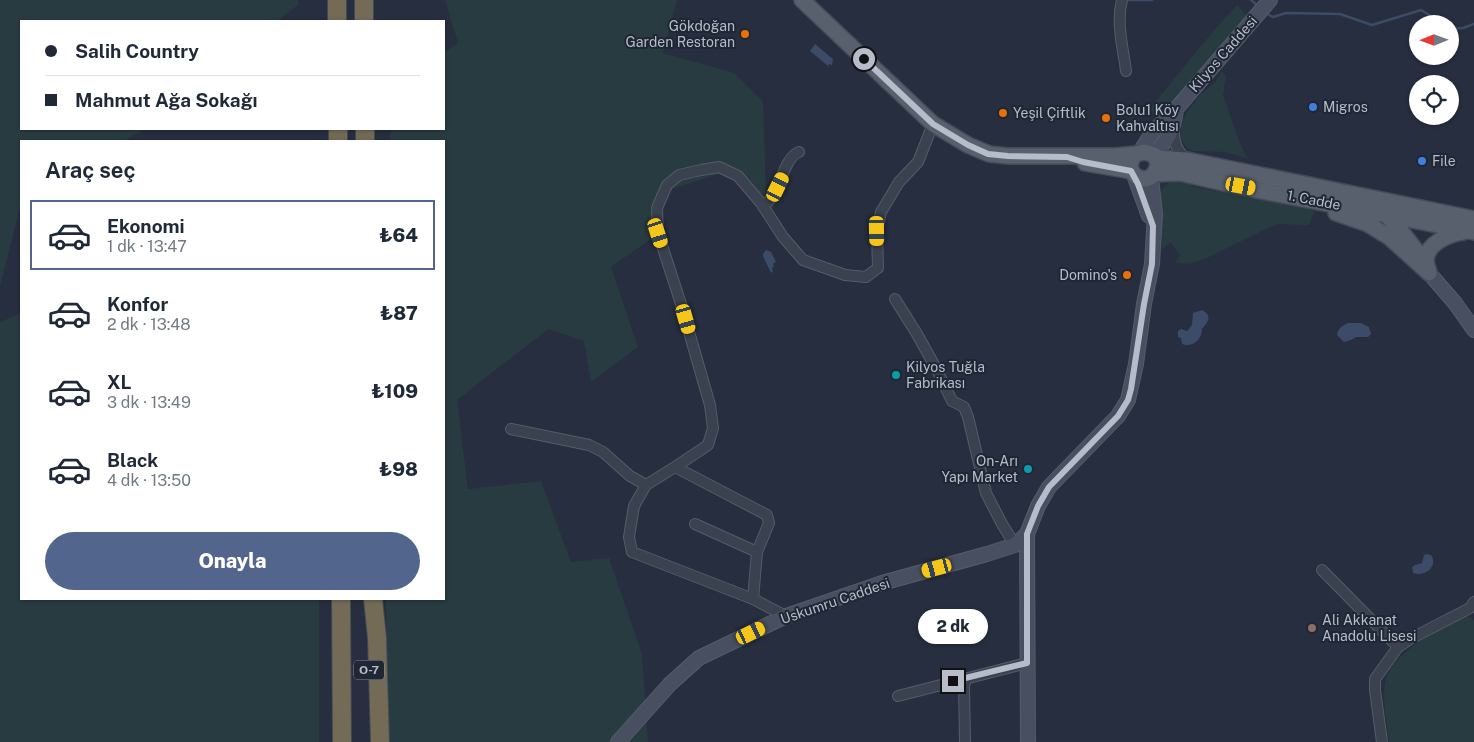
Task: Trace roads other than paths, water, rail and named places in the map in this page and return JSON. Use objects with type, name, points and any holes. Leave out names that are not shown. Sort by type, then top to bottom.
[{"type":"highway","points":[[337,0],[337,20]]},
{"type":"highway","points":[[364,0],[364,20]]},
{"type":"highway","name":"O-7","points":[[341,600],[342,742]]},
{"type":"highway","name":"O-7","points":[[368,600],[369,742]]},
{"type":"highway","points":[[373,600],[377,638],[380,742]]},
{"type":"highway","points":[[334,742],[341,694]]},
{"type":"main road","points":[[802,0],[933,124],[968,145],[988,154],[1067,157],[1133,173],[1142,179],[1152,176],[1158,168],[1146,155]]},
{"type":"main road","name":"Kilyos Caddesi","points":[[1146,155],[1152,133],[1176,109],[1270,0]]},
{"type":"main road","points":[[1153,226],[1130,162],[1146,155],[1165,142],[1174,124],[1176,109]]},
{"type":"main road","name":"1. Cadde","points":[[1067,157],[1082,155],[1146,155],[1187,160],[1365,197],[1472,227]]},
{"type":"main road","points":[[1153,201],[1160,181],[1172,173]]},
{"type":"main road","name":"1. Cadde","points":[[1152,176],[1180,173],[1385,214],[1472,227]]},
{"type":"main road","points":[[1028,742],[1027,534],[1038,506],[1049,487],[1118,416],[1128,400],[1152,264],[1155,214],[1152,176]]},
{"type":"main road","points":[[1298,197],[1329,211],[1368,224],[1390,237],[1429,273],[1455,303],[1474,330]]},
{"type":"main road","points":[[1365,197],[1398,227],[1420,256],[1429,273]]},
{"type":"main road","points":[[1429,273],[1426,260],[1428,252],[1436,243],[1445,237],[1472,227]]},
{"type":"main road","name":"Uskumru Caddesi","points":[[618,742],[670,684],[699,658],[786,616],[848,594],[1015,545],[1027,534]]},
{"type":"street","points":[[1122,2],[1120,21],[1126,71]]},
{"type":"street","points":[[786,616],[753,599],[632,552],[629,537],[634,506],[646,485],[708,445],[713,428],[710,405],[658,233],[657,208],[668,185],[680,175],[719,167],[738,176],[764,207],[782,237],[803,260],[845,275],[866,276],[878,268],[877,231],[881,212],[899,182],[918,162],[933,124]]},
{"type":"street","points":[[1174,124],[1175,142],[1179,151],[1187,160]]},
{"type":"street","points":[[764,207],[773,196],[793,155],[799,152]]},
{"type":"street","points":[[895,299],[917,334],[952,401],[964,407],[986,493],[1015,545]]},
{"type":"street","points":[[512,429],[589,445],[603,452],[630,476],[646,485]]},
{"type":"street","points":[[674,467],[767,515],[769,523],[756,552],[753,599]]},
{"type":"street","points":[[695,524],[756,552]]},
{"type":"street","points":[[1322,570],[1398,647]]},
{"type":"street","points":[[1382,742],[1375,679],[1398,647],[1470,608],[1474,602]]},
{"type":"street","points":[[898,696],[1027,663]]},
{"type":"street","points":[[965,742],[964,685],[967,678]]},
{"type":"water","points":[[815,44],[833,59],[832,65],[829,64],[828,66],[810,51]]},
{"type":"water","points":[[766,250],[771,252],[776,262],[773,264],[774,267],[771,273],[763,256]]},
{"type":"water","points":[[1202,310],[1208,319],[1200,337],[1193,344],[1182,344],[1181,338],[1178,337],[1178,331],[1181,329],[1187,331],[1192,325],[1193,313]]},
{"type":"water","points":[[1348,323],[1361,323],[1369,327],[1371,334],[1368,337],[1356,337],[1344,342],[1337,335],[1338,331]]},
{"type":"water","points":[[1424,555],[1431,555],[1433,559],[1432,567],[1422,574],[1413,573],[1412,567],[1422,563]]},
{"type":"waterway","points":[[1127,0],[1152,0]]},
{"type":"waterway","points":[[1251,0],[1257,5]]},
{"type":"waterway","points":[[1269,15],[1273,17],[1286,13],[1340,14],[1372,25],[1421,10],[1429,15]]},
{"type":"waterway","points":[[1459,28],[1474,24]]},
{"type":"place","name":"Gökdoğan Garden Restoran","points":[[745,34]]},
{"type":"place","name":"Migros","points":[[1313,107]]},
{"type":"place","name":"Yeşil Çiftlik","points":[[1003,113]]},
{"type":"place","name":"Bolu1 Köy Kahvaltısı","points":[[1106,118]]},
{"type":"place","name":"File","points":[[1422,161]]},
{"type":"place","name":"Domino's","points":[[1127,275]]},
{"type":"place","name":"Kilyos Tuğla Fabrikası","points":[[896,375]]},
{"type":"place","name":"On-Arı Yapı Market","points":[[1028,469]]},
{"type":"place","name":"Ali Akkanat Anadolu Lisesi","points":[[1312,628]]}]
